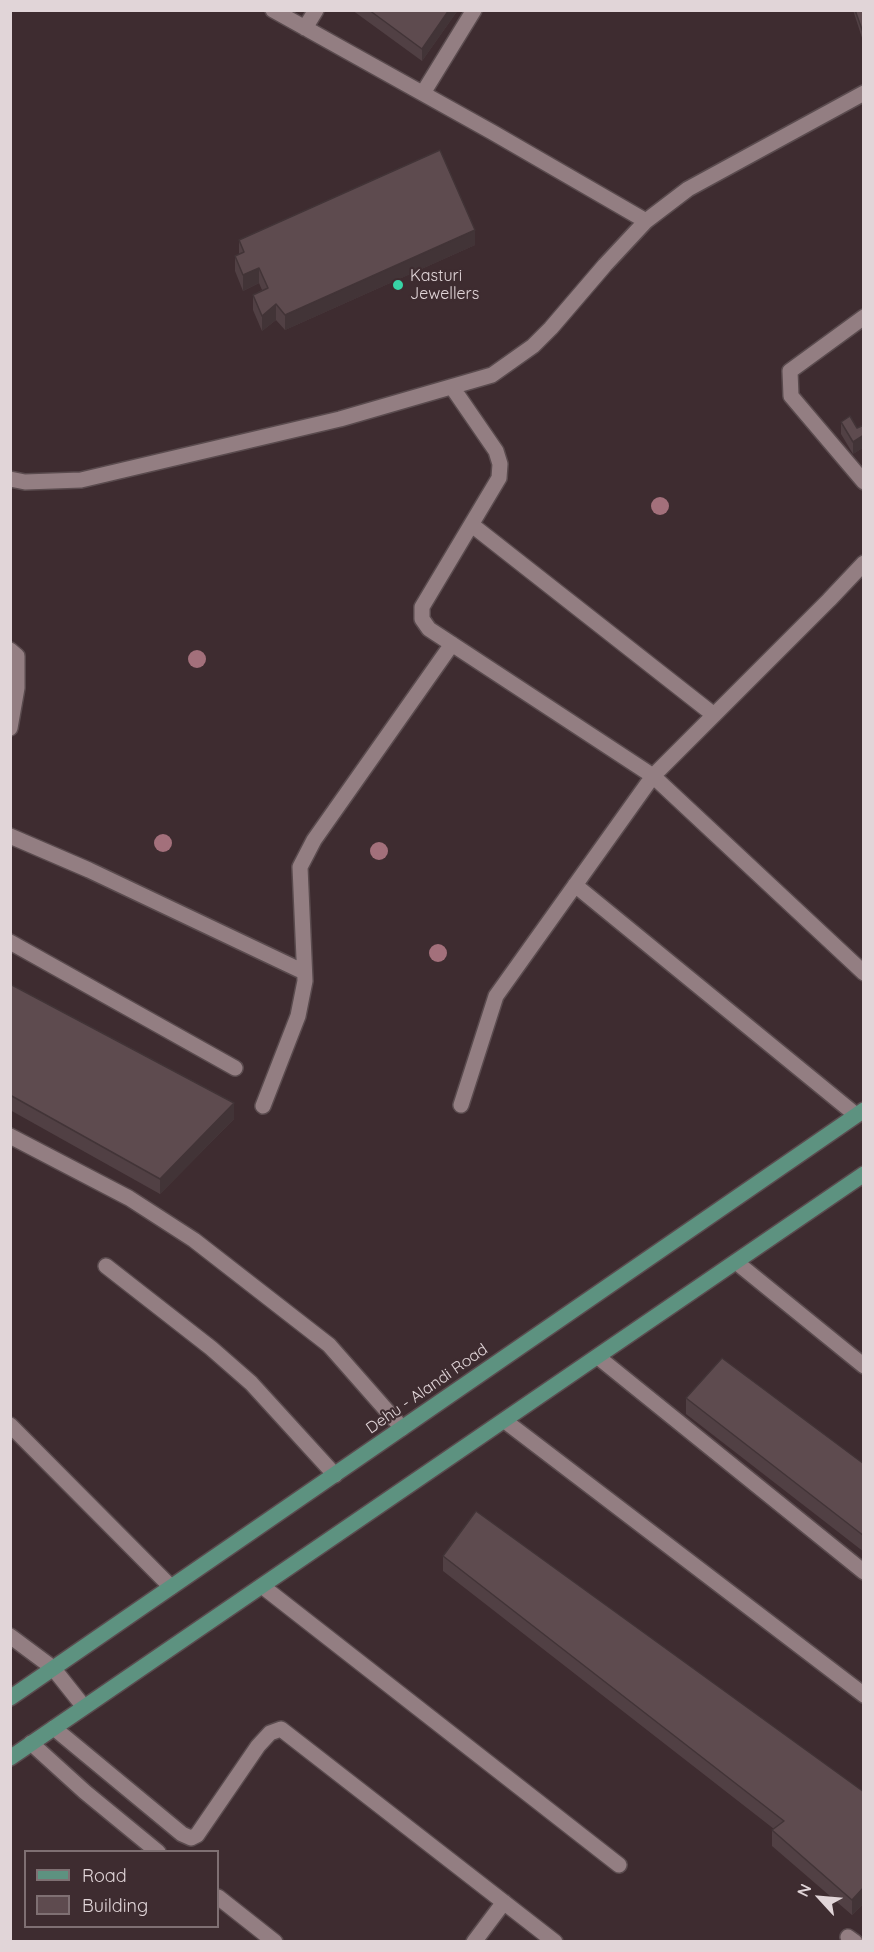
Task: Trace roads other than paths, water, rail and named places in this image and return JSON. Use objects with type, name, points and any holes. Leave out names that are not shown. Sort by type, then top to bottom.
[{"type":"main road","name":"Dehu - Alandi Road","points":[[10,1698],[860,1112]]},
{"type":"main road","points":[[10,1758],[864,1174]]},
{"type":"street","points":[[273,10],[646,221]]},
{"type":"street","points":[[305,28],[316,10]]},
{"type":"street","points":[[423,93],[474,10]]},
{"type":"street","points":[[10,479],[25,482],[81,480],[340,419],[492,375],[533,346],[646,221],[688,189],[864,93]]},
{"type":"street","points":[[864,317],[790,371],[791,396],[864,482]]},
{"type":"street","points":[[452,387],[496,451],[500,464],[499,478],[422,607],[422,619],[429,629],[653,776],[864,973]]},
{"type":"street","points":[[472,525],[714,715]]},
{"type":"street","points":[[461,1105],[496,996],[653,776],[864,563]]},
{"type":"street","points":[[263,1106],[298,1016],[305,981],[300,867],[314,840],[452,644]]},
{"type":"street","points":[[10,650],[17,656],[17,688],[10,728]]},
{"type":"street","points":[[10,836],[89,870],[304,972]]},
{"type":"street","points":[[575,885],[860,1112]]},
{"type":"street","points":[[10,942],[235,1068]]},
{"type":"street","points":[[10,1136],[129,1198],[194,1240],[329,1345],[402,1428]]},
{"type":"street","points":[[736,1262],[864,1366]]},
{"type":"street","points":[[106,1266],[211,1348],[251,1383],[334,1475]]},
{"type":"street","points":[[598,1357],[864,1572]]},
{"type":"street","points":[[505,1421],[864,1695]]},
{"type":"street","points":[[10,1425],[171,1587]]},
{"type":"street","points":[[262,1586],[619,1864]]},
{"type":"street","points":[[10,1636],[53,1668],[84,1707]]},
{"type":"street","points":[[54,1728],[182,1834],[191,1838],[197,1835],[258,1746],[270,1733],[281,1729],[555,1941]]},
{"type":"street","points":[[31,1743],[85,1792],[157,1850]]},
{"type":"street","points":[[219,1898],[275,1941]]},
{"type":"street","points":[[474,1941],[504,1902]]},
{"type":"place","name":"Kasturi Jewellers","points":[[398,285]]}]
